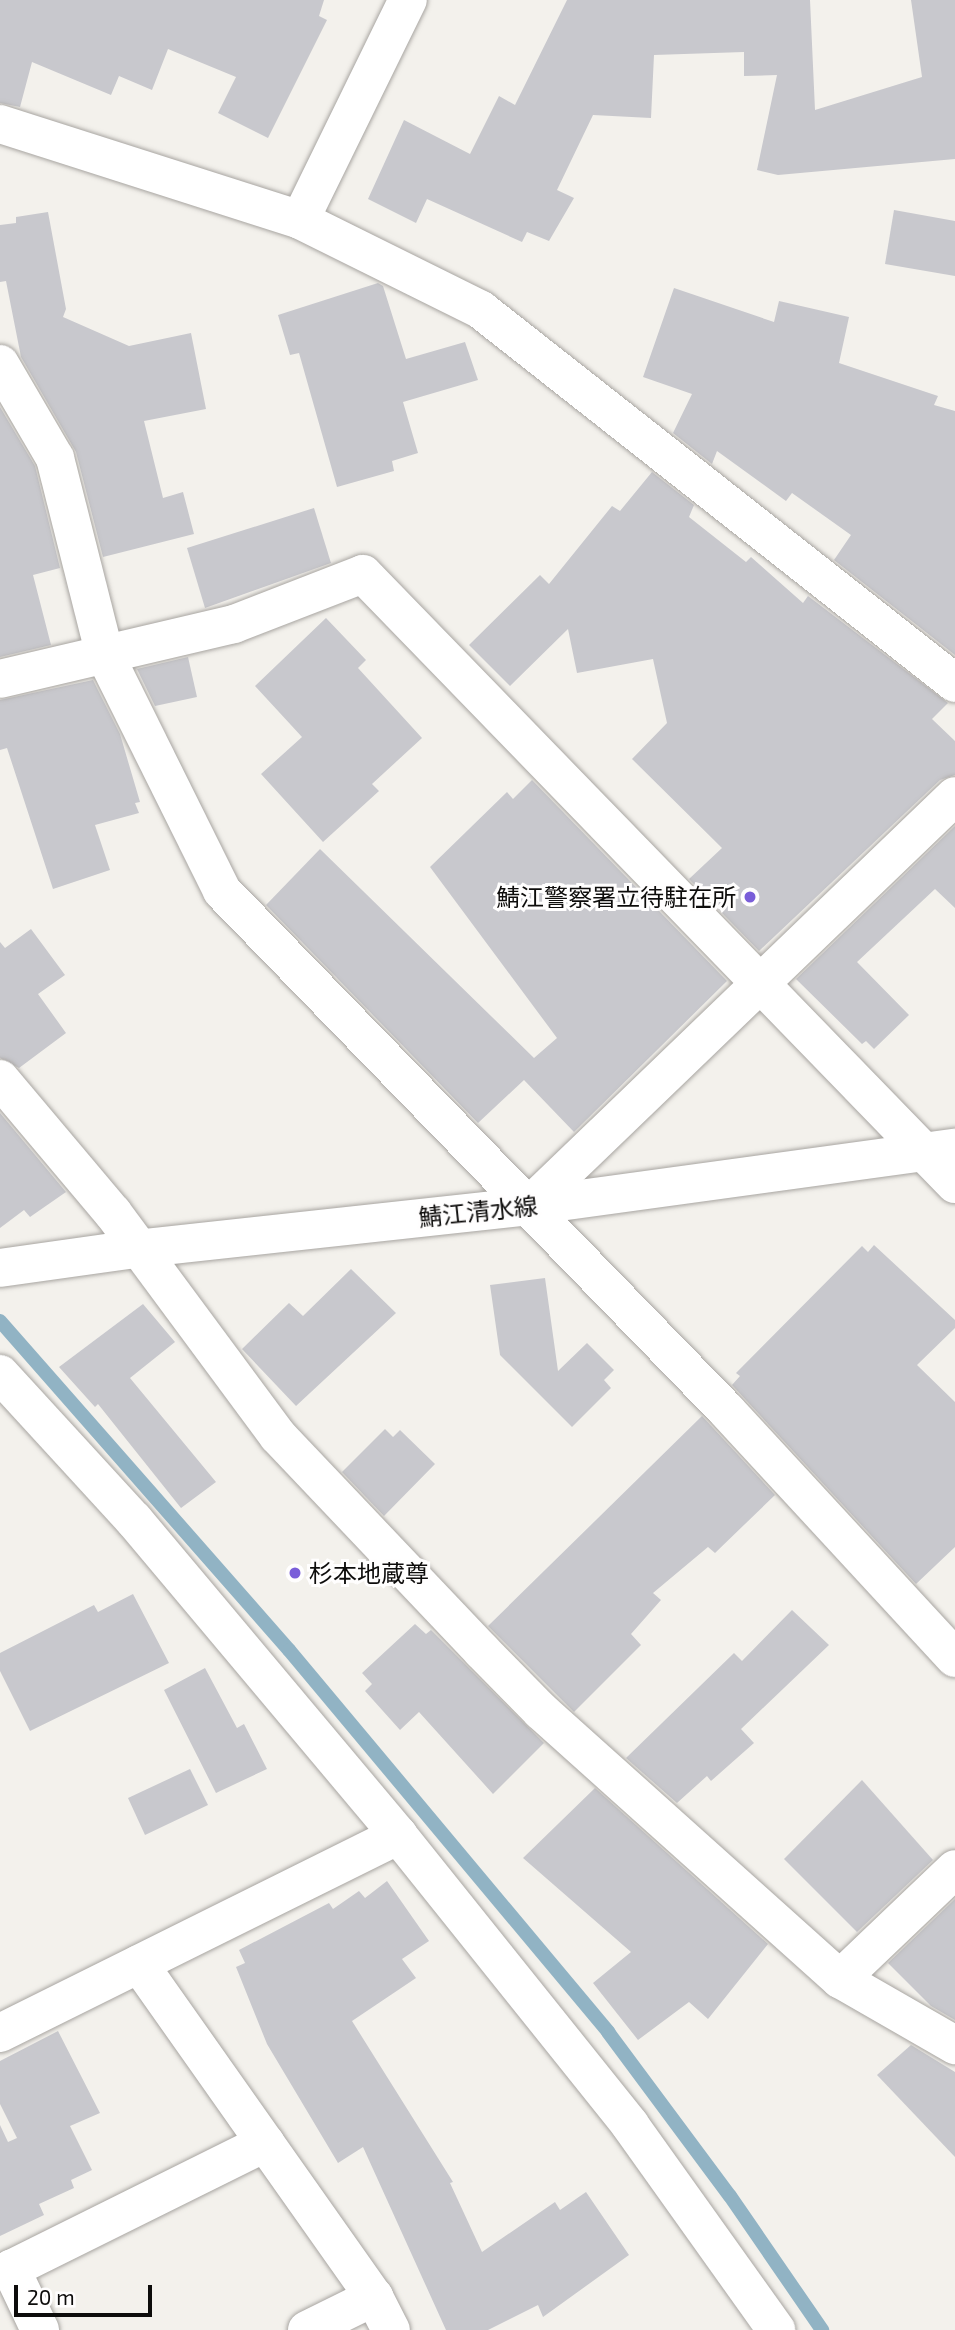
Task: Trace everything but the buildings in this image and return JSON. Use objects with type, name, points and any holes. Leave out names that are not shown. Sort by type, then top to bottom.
[{"type":"street","points":[[300,220],[408,0]]},
{"type":"street","points":[[0,124],[300,220],[481,310],[955,683]]},
{"type":"street","points":[[0,364],[54,458],[105,655],[222,891],[737,1422],[955,1658]]},
{"type":"street","points":[[0,679],[234,624],[363,574],[761,981],[939,1150],[955,1184]]},
{"type":"street","points":[[529,1206],[955,796]]},
{"type":"street","points":[[0,1079],[113,1213],[135,1248],[278,1436],[541,1711],[840,1979],[955,2045]]},
{"type":"street","name":"鯖江清水線","points":[[0,1268],[135,1248],[529,1206],[939,1150]]},
{"type":"street","points":[[0,1374],[134,1520],[398,1835],[630,2125],[770,2325]]},
{"type":"street","points":[[0,2033],[398,1835]]},
{"type":"street","points":[[840,1979],[955,1869]]},
{"type":"street","points":[[139,1964],[374,2297],[390,2330]]},
{"type":"street","points":[[40,2330],[11,2269],[265,2143]]},
{"type":"street","points":[[307,2330],[374,2297]]},
{"type":"waterway","points":[[0,1321],[289,1650],[608,2032],[730,2196],[822,2330]]},
{"type":"place","name":"鯖江警察署立待駐在所","points":[[750,897]]},
{"type":"place","name":"杉本地蔵尊","points":[[295,1573]]}]
